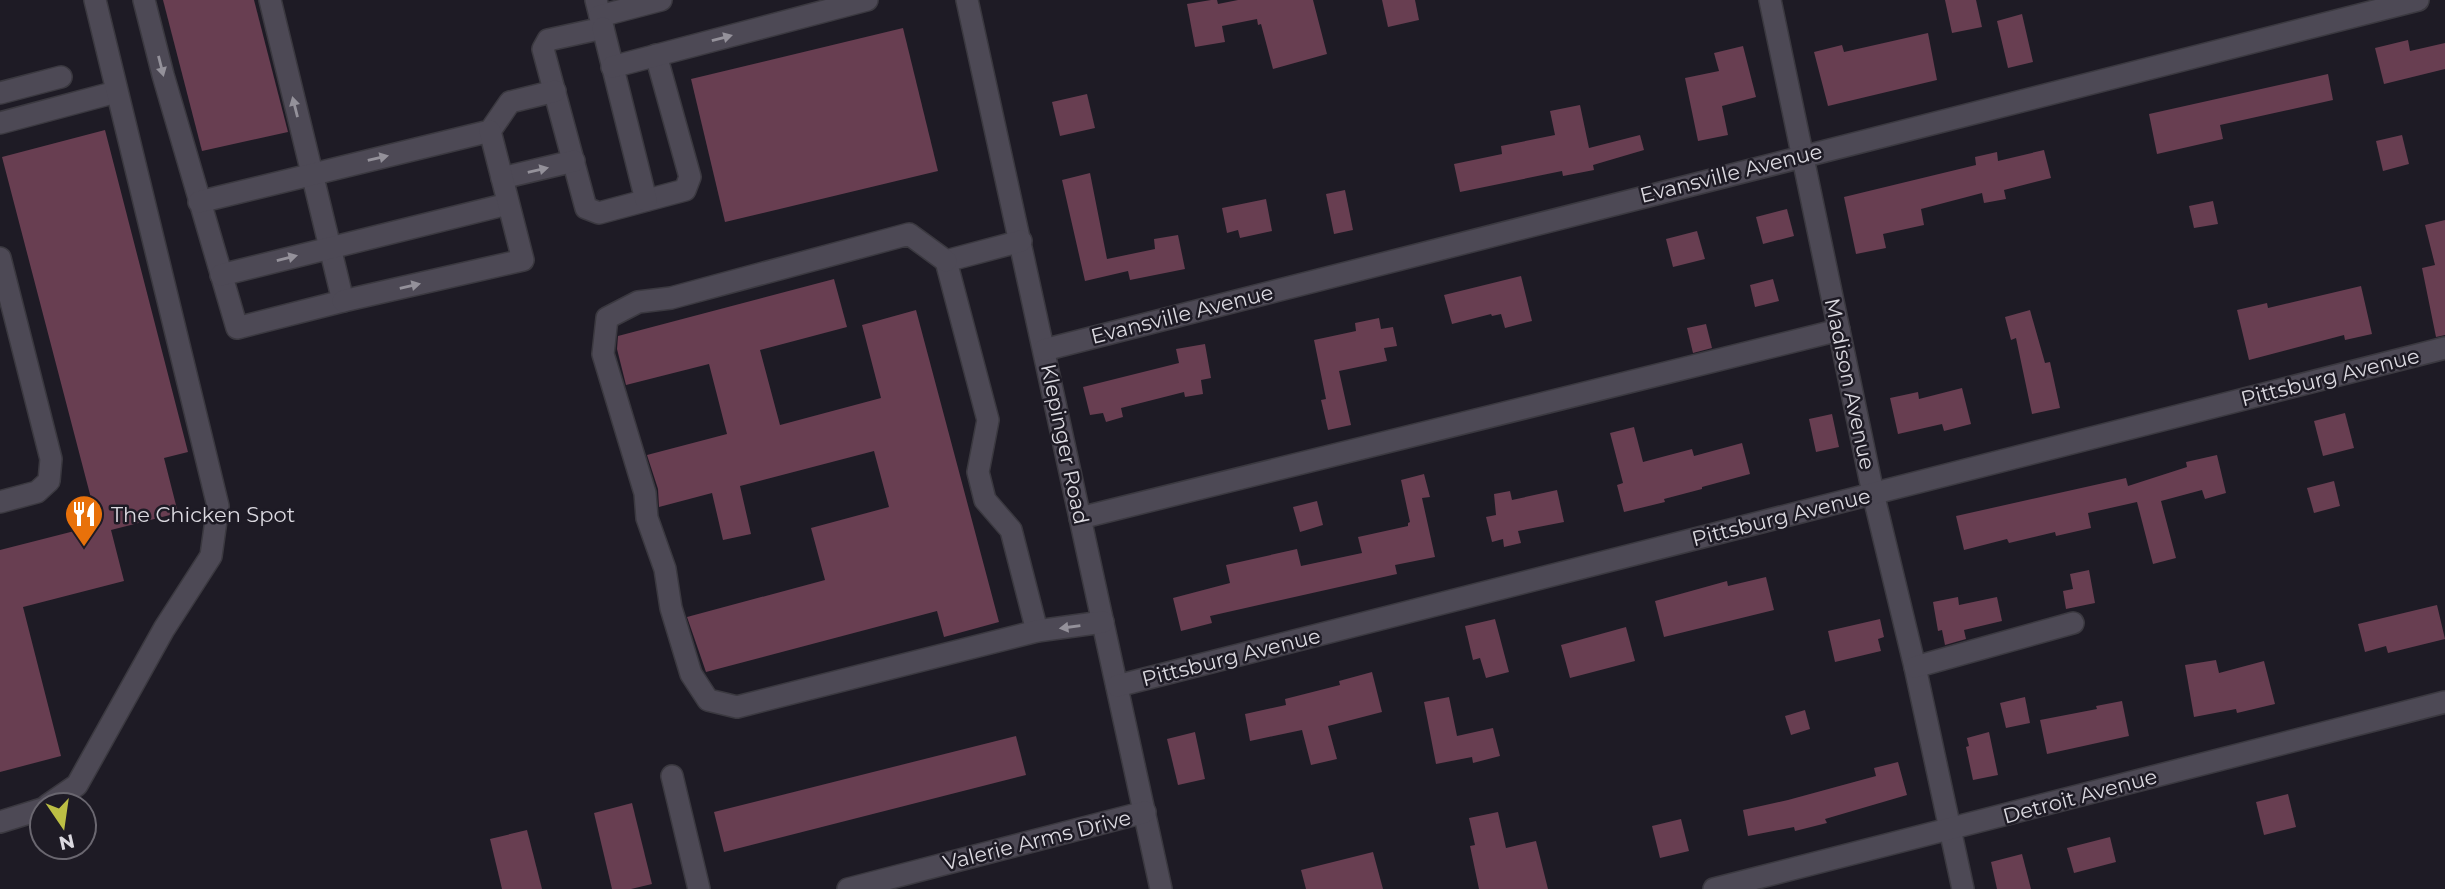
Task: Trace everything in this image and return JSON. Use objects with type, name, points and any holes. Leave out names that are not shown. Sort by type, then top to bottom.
[{"type":"street","points":[[68,791],[77,785],[164,629],[211,556],[218,506],[95,0]]},
{"type":"street","points":[[144,0],[163,75],[237,328],[523,260],[490,131]]},
{"type":"street","points":[[270,0],[344,301]]},
{"type":"street","points":[[656,55],[690,177],[685,190],[599,213],[586,208],[543,49],[548,40],[600,15],[661,0]]},
{"type":"street","points":[[612,67],[867,0]]},
{"type":"street","name":"Klepinger Road","points":[[967,0],[1161,889]]},
{"type":"street","name":"Madison Avenue","points":[[1770,0],[1873,493],[1915,667],[1963,889]]},
{"type":"street","name":"Evansville Avenue","points":[[1044,350],[2418,0]]},
{"type":"street","points":[[600,15],[646,200]]},
{"type":"street","points":[[0,93],[61,77]]},
{"type":"street","points":[[200,202],[490,131],[510,102],[555,91]]},
{"type":"street","points":[[0,123],[116,92]]},
{"type":"street","points":[[502,178],[573,161]]},
{"type":"street","points":[[221,275],[508,204]]},
{"type":"street","points":[[1037,631],[1011,530],[985,500],[978,472],[988,420],[946,261],[909,234],[671,298],[638,302],[607,318],[603,354],[645,493],[647,518],[665,569],[671,608],[691,674],[708,700],[737,706],[1037,631],[1103,622]]},
{"type":"street","points":[[946,261],[1020,241]]},
{"type":"street","points":[[0,258],[51,459],[49,481],[37,492],[0,502]]},
{"type":"street","points":[[1080,519],[1839,330]]},
{"type":"street","name":"Pittsburg Avenue","points":[[1117,686],[2445,348]]},
{"type":"street","points":[[1915,667],[2073,623]]},
{"type":"street","name":"Detroit Avenue","points":[[1714,889],[2445,702]]},
{"type":"street","points":[[672,776],[699,889]]},
{"type":"street","points":[[0,822],[28,813]]},
{"type":"street","name":"Valerie Arms Drive","points":[[848,889],[1145,813]]},
{"type":"building","points":[[163,0],[254,0],[288,132],[202,151]]},
{"type":"building","points":[[1217,0],[1218,4],[1238,0],[1313,0],[1327,54],[1273,69],[1261,24],[1258,25],[1257,19],[1222,26],[1225,42],[1195,47],[1187,4]]},
{"type":"building","points":[[1382,0],[1415,0],[1419,20],[1388,27]]},
{"type":"building","points":[[1945,0],[1976,0],[1982,27],[1952,33]]},
{"type":"building","points":[[2022,14],[2033,62],[2008,68],[1997,21]]},
{"type":"building","points":[[903,28],[938,171],[725,222],[691,79]]},
{"type":"building","points":[[1928,33],[1937,80],[1828,106],[1814,52],[1842,45],[1844,52]]},
{"type":"building","points":[[2408,40],[2410,51],[2445,43],[2445,69],[2384,84],[2375,48]]},
{"type":"building","points":[[1743,46],[1756,97],[1722,106],[1728,135],[1698,141],[1685,78],[1719,71],[1714,53]]},
{"type":"building","points":[[2328,74],[2333,100],[2220,125],[2223,139],[2157,154],[2149,114]]},
{"type":"building","points":[[1087,94],[1095,128],[1060,136],[1052,102]]},
{"type":"building","points":[[1580,105],[1589,148],[1640,135],[1644,150],[1593,165],[1594,170],[1563,176],[1562,171],[1460,192],[1454,164],[1502,154],[1501,146],[1555,135],[1550,111]]},
{"type":"building","points":[[105,130],[188,452],[164,458],[178,513],[111,530],[124,581],[23,607],[61,756],[0,772],[0,550],[98,525],[2,157]]},
{"type":"building","points":[[2402,135],[2409,164],[2383,171],[2376,141]]},
{"type":"building","points":[[2044,150],[2051,178],[2004,190],[2006,199],[1984,203],[1982,193],[1921,209],[1924,225],[1883,234],[1886,248],[1856,254],[1844,197],[1976,165],[1975,157],[1997,152],[1998,161]]},
{"type":"building","points":[[1090,173],[1107,259],[1155,249],[1154,239],[1178,235],[1185,269],[1130,280],[1128,271],[1085,281],[1062,180]]},
{"type":"building","points":[[1345,190],[1353,230],[1334,234],[1326,194]]},
{"type":"building","points":[[1266,199],[1272,231],[1240,238],[1238,230],[1227,233],[1222,208]]},
{"type":"building","points":[[2213,201],[2218,224],[2194,228],[2189,206]]},
{"type":"building","points":[[1787,209],[1794,236],[1763,244],[1756,217]]},
{"type":"building","points":[[2445,220],[2445,335],[2436,337],[2422,268],[2435,265],[2425,225]]},
{"type":"building","points":[[1697,231],[1705,259],[1673,267],[1666,239]]},
{"type":"building","points":[[1521,276],[1532,321],[1505,328],[1501,314],[1491,314],[1452,324],[1444,295]]},
{"type":"building","points":[[834,279],[847,327],[760,350],[780,425],[881,398],[862,325],[916,310],[999,622],[944,637],[937,611],[706,672],[687,617],[825,580],[811,528],[889,507],[874,451],[740,486],[751,534],[723,540],[712,493],[659,507],[658,489],[647,455],[727,434],[709,364],[626,385],[617,349],[618,336]]},
{"type":"building","points":[[1773,279],[1779,301],[1755,307],[1750,285]]},
{"type":"building","points":[[2361,286],[2372,334],[2345,340],[2344,335],[2249,360],[2237,310],[2267,303],[2268,308]]},
{"type":"building","points":[[2030,310],[2045,363],[2050,362],[2060,408],[2032,414],[2016,338],[2011,340],[2005,317]]},
{"type":"building","points":[[1379,318],[1381,329],[1393,327],[1397,346],[1384,348],[1387,361],[1339,371],[1351,425],[1328,430],[1321,400],[1326,399],[1314,340],[1356,331],[1355,323]]},
{"type":"building","points":[[1706,324],[1712,348],[1693,353],[1687,328]]},
{"type":"building","points":[[1205,344],[1211,378],[1201,380],[1203,394],[1185,397],[1184,392],[1121,408],[1123,417],[1106,422],[1103,413],[1090,415],[1083,387],[1179,363],[1176,349]]},
{"type":"building","points":[[1962,388],[1971,424],[1944,431],[1942,424],[1898,434],[1890,398],[1918,392],[1919,399]]},
{"type":"building","points":[[2345,413],[2354,448],[2323,456],[2314,421]]},
{"type":"building","points":[[1832,414],[1839,447],[1816,452],[1809,419]]},
{"type":"building","points":[[1634,427],[1643,462],[1692,449],[1694,456],[1742,443],[1750,474],[1664,499],[1665,502],[1624,512],[1617,485],[1623,483],[1610,433]]},
{"type":"building","points":[[2217,455],[2226,493],[2205,499],[2202,490],[2161,501],[2176,558],[2153,564],[2137,502],[2088,513],[2091,528],[2056,536],[2055,532],[2009,543],[2007,539],[1964,550],[1956,516],[2126,478],[2128,486],[2187,467],[2186,462]]},
{"type":"building","points":[[1424,474],[1430,497],[1422,498],[1435,557],[1395,565],[1397,574],[1210,616],[1212,623],[1181,631],[1173,598],[1230,583],[1226,565],[1297,549],[1301,566],[1362,553],[1358,537],[1408,526],[1410,522],[1401,480]]},
{"type":"building","points":[[2334,481],[2340,506],[2314,513],[2307,488]]},
{"type":"building","points":[[1557,490],[1564,522],[1518,531],[1521,543],[1504,547],[1503,539],[1492,542],[1486,517],[1496,515],[1494,494],[1510,491],[1512,500]]},
{"type":"building","points":[[1317,501],[1323,525],[1300,532],[1293,507]]},
{"type":"building","points":[[2089,570],[2095,603],[2066,609],[2063,591],[2073,589],[2070,574]]},
{"type":"building","points":[[1766,577],[1774,610],[1664,637],[1655,601],[1727,581],[1728,586]]},
{"type":"building","points":[[1958,597],[1959,605],[1997,597],[2002,621],[1964,630],[1966,639],[1945,645],[1942,630],[1938,631],[1933,602]]},
{"type":"building","points":[[2437,605],[2445,639],[2388,653],[2386,646],[2365,652],[2358,624]]},
{"type":"building","points":[[1495,619],[1509,672],[1486,678],[1480,658],[1473,660],[1465,626]]},
{"type":"building","points":[[1880,619],[1884,637],[1878,639],[1881,651],[1835,662],[1828,631]]},
{"type":"building","points":[[1626,627],[1635,661],[1570,678],[1561,645]]},
{"type":"building","points":[[2216,660],[2219,673],[2264,661],[2275,704],[2237,713],[2236,709],[2194,717],[2185,665]]},
{"type":"building","points":[[1372,672],[1382,712],[1328,726],[1337,759],[1311,765],[1302,730],[1250,741],[1245,714],[1286,705],[1285,699],[1340,685],[1339,681]]},
{"type":"building","points":[[1449,697],[1457,736],[1493,728],[1500,756],[1473,763],[1472,757],[1436,764],[1424,702]]},
{"type":"building","points":[[2025,697],[2030,723],[2006,728],[2000,703]]},
{"type":"building","points":[[2122,701],[2129,736],[2047,754],[2040,720],[2097,709],[2096,706]]},
{"type":"building","points":[[1805,710],[1810,729],[1791,735],[1785,716]]},
{"type":"building","points":[[1195,732],[1205,779],[1178,785],[1167,739]]},
{"type":"building","points":[[1989,732],[1998,775],[1973,780],[1966,747],[1969,746],[1967,738]]},
{"type":"building","points":[[1016,736],[1026,775],[724,852],[714,812]]},
{"type":"building","points":[[1898,762],[1907,795],[1825,819],[1827,823],[1795,831],[1794,827],[1748,836],[1743,810],[1876,776],[1874,768]]},
{"type":"building","points":[[2288,794],[2296,827],[2264,835],[2256,802]]},
{"type":"building","points":[[632,803],[652,884],[631,889],[612,889],[594,813]]},
{"type":"building","points":[[1498,812],[1506,848],[1536,841],[1548,889],[1479,889],[1470,846],[1475,845],[1469,818]]},
{"type":"building","points":[[1681,819],[1689,851],[1660,858],[1652,826]]},
{"type":"building","points":[[527,830],[542,889],[502,889],[490,839]]},
{"type":"building","points":[[2110,837],[2116,862],[2074,873],[2067,848]]},
{"type":"building","points":[[1373,852],[1383,889],[1306,889],[1301,870]]},
{"type":"building","points":[[2022,854],[2031,889],[1997,889],[1991,862]]},
{"type":"place","name":"The Chicken Spot","points":[[84,548]]}]
